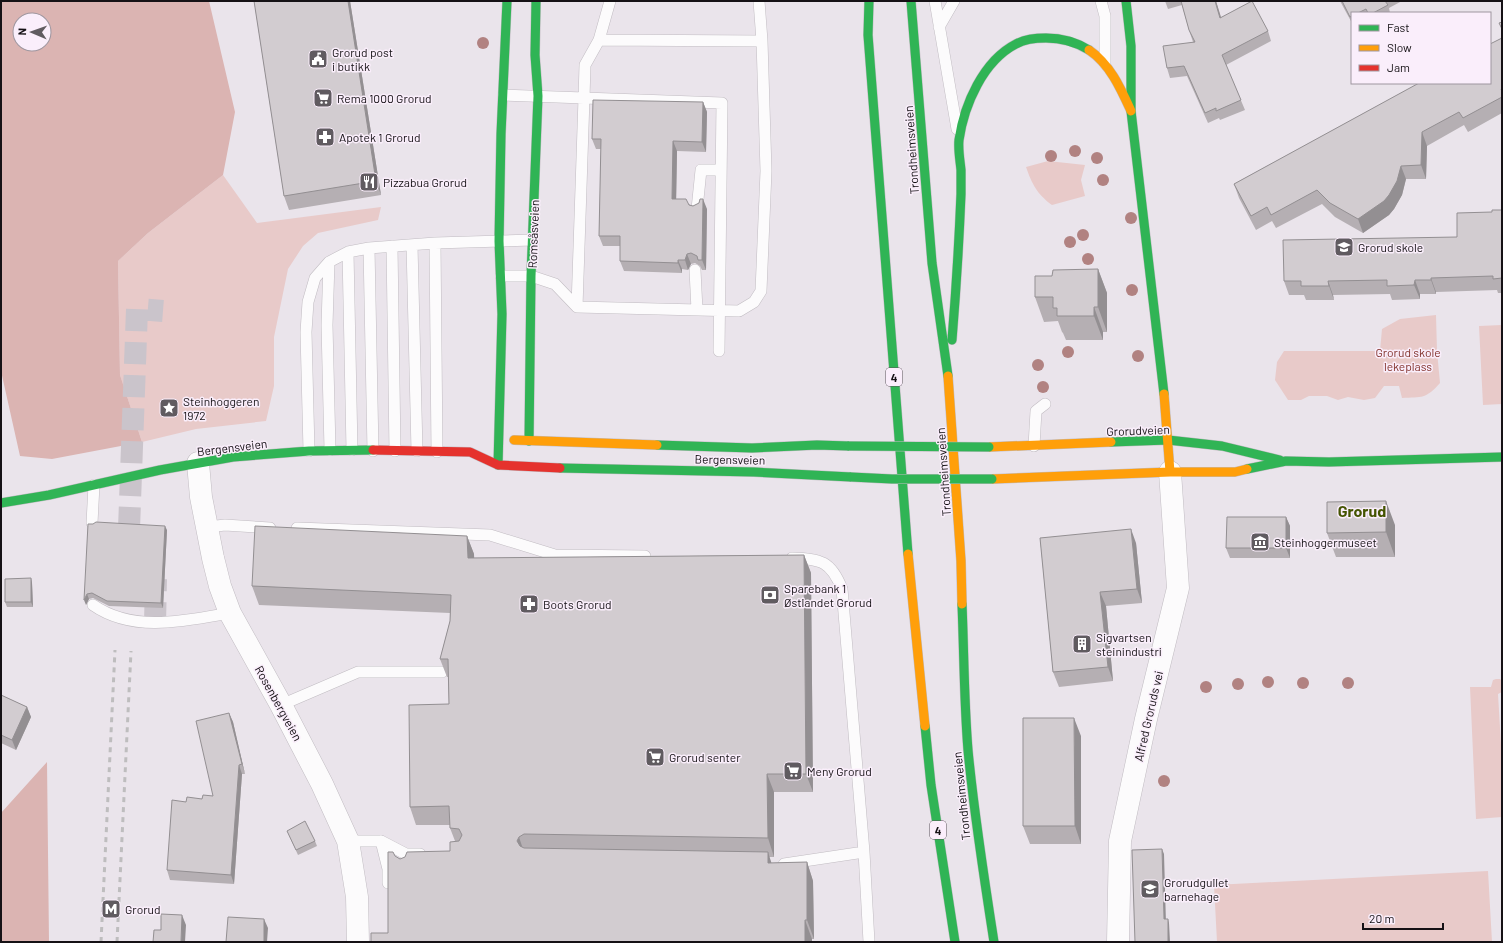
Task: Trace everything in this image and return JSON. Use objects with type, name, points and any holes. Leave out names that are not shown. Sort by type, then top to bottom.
[{"type":"main road","points":[[498,465],[491,443],[502,314],[499,241],[507,1]]},
{"type":"main road","name":"Romsåsveien","points":[[529,441],[531,276],[538,96],[535,55],[536,1]]},
{"type":"main road","points":[[863,1],[868,35]]},
{"type":"main road","name":"4","points":[[869,1],[868,35],[908,553],[931,785],[955,942]]},
{"type":"main road","name":"Trondheimsveien","points":[[911,1],[932,263],[949,381],[961,561],[965,704],[968,749],[979,847],[994,942]]},
{"type":"main road","points":[[1126,1],[1131,46],[1131,111],[1167,421],[1170,481]]},
{"type":"main road","points":[[949,381],[958,265],[960,205],[959,141],[969,106],[985,73],[995,59],[1015,44],[1039,38],[1066,40],[1082,45],[1093,51],[1105,64],[1114,76],[1131,111]]},
{"type":"main road","name":"Grorudveien","points":[[989,447],[1168,440],[1222,446],[1286,461],[1328,462],[1502,456]]},
{"type":"main road","name":"Bergensveien","points":[[1,503],[49,495],[198,463],[233,457],[310,451],[352,450],[470,452],[491,443],[529,441],[752,448],[817,445],[989,447]]},
{"type":"main road","name":"Bergensveien","points":[[470,452],[498,465],[529,467],[754,472],[906,479],[992,479]]},
{"type":"main road","name":"Grorudveien","points":[[992,479],[1170,481],[1235,472],[1286,461]]},
{"type":"street","name":"Romsåsveien","points":[[529,441],[529,467]]},
{"type":"street","name":"Rosenbergveien","points":[[198,463],[201,497],[213,558],[220,586],[230,613],[281,705],[322,784],[348,841],[357,897],[358,942]]},
{"type":"street","name":"Alfred Groruds vei","points":[[1118,942],[1120,841],[1146,719],[1178,588],[1170,481]]},
{"type":"lane","points":[[577,307],[585,65],[599,40],[610,1]]},
{"type":"lane","points":[[501,276],[531,276],[555,284],[577,307],[739,311],[754,302],[762,291],[766,170],[762,41],[759,1]]},
{"type":"lane","points":[[935,1],[959,141]]},
{"type":"lane","points":[[939,27],[954,1]]},
{"type":"lane","points":[[1101,1],[1105,16],[1105,64]]},
{"type":"lane","points":[[599,40],[762,41]]},
{"type":"lane","points":[[504,95],[722,103],[719,351]]},
{"type":"lane","points":[[697,209],[701,170],[721,170]]},
{"type":"lane","points":[[310,451],[306,332],[308,302],[315,278],[329,262],[348,252],[369,248],[435,243],[533,240]]},
{"type":"lane","points":[[435,243],[437,452]]},
{"type":"lane","points":[[412,245],[417,452]]},
{"type":"lane","points":[[392,246],[395,451]]},
{"type":"lane","points":[[369,248],[373,451]]},
{"type":"lane","points":[[348,252],[352,450]]},
{"type":"lane","points":[[329,262],[327,325],[330,450]]},
{"type":"lane","points":[[695,270],[697,310]]},
{"type":"lane","points":[[1034,446],[1036,411],[1045,404]]},
{"type":"lane","points":[[92,523],[94,485]]},
{"type":"lane","points":[[208,527],[226,525],[490,536],[555,556],[658,556]]},
{"type":"lane","points":[[780,558],[811,559],[822,562],[831,568],[842,589],[870,942]]},
{"type":"lane","points":[[93,605],[116,618],[149,622],[177,622],[230,613]]},
{"type":"lane","points":[[281,705],[358,672],[442,672]]},
{"type":"lane","points":[[348,841],[381,841],[406,858],[430,854]]},
{"type":"lane","points":[[381,841],[388,869],[388,891]]},
{"type":"lane","points":[[771,864],[787,864],[864,852]]},
{"type":"green space","points":[[1048,161],[1085,165],[1081,180],[1085,196],[1052,205],[1042,197],[1030,179],[1026,167]]},
{"type":"green space","points":[[223,175],[257,223],[381,207],[378,220],[318,233],[303,246],[288,269],[274,337],[274,386],[266,421],[196,429],[142,442],[120,375],[118,261],[148,233]]},
{"type":"green space","name":"Grorud skole lekeplass","points":[[1436,315],[1440,383],[1427,395],[1402,398],[1399,386],[1384,386],[1375,398],[1364,400],[1348,397],[1338,400],[1327,396],[1309,396],[1301,400],[1288,400],[1275,380],[1277,362],[1284,351],[1380,351],[1382,329],[1400,319]]},
{"type":"green space","points":[[1502,325],[1502,404],[1483,405],[1479,326]]},
{"type":"green space","points":[[1500,679],[1502,681],[1502,692],[1498,694],[1502,762],[1502,817],[1476,819],[1470,687],[1491,687],[1493,680]]},
{"type":"green space","points":[[1488,871],[1492,942],[1217,942],[1214,885]]},
{"type":"shaded area","points":[[1,1],[209,1],[235,112],[223,175],[148,233],[118,261],[120,375],[142,442],[52,459],[20,456],[1,371]]},
{"type":"shaded area","points":[[47,762],[49,942],[1,942],[1,813]]},
{"type":"building","points":[[254,1],[348,1],[376,181],[284,196]]},
{"type":"building","points":[[1181,1],[1215,1],[1220,18],[1252,1],[1268,31],[1222,55],[1241,100],[1216,111],[1216,108],[1205,113],[1184,66],[1167,68],[1163,46],[1195,42],[1189,30]]},
{"type":"building","points":[[1342,1],[1385,1],[1388,5],[1375,12],[1368,12],[1366,9],[1360,12],[1351,12],[1350,17]]},
{"type":"building","points":[[1502,22],[1502,29],[1499,23]]},
{"type":"building","points":[[1502,38],[1502,97],[1463,118],[1459,112],[1422,132],[1421,165],[1401,166],[1397,181],[1384,201],[1358,219],[1330,203],[1317,190],[1271,215],[1267,207],[1251,216],[1234,184],[1417,84],[1491,84],[1491,44]]},
{"type":"building","points":[[593,100],[703,102],[702,142],[673,141],[672,199],[686,199],[689,205],[693,206],[699,203],[700,199],[703,199],[702,260],[698,260],[697,256],[691,253],[687,254],[685,260],[678,260],[678,263],[620,261],[620,236],[599,236],[601,139],[592,139]]},
{"type":"building","points":[[1492,210],[1502,210],[1502,278],[1493,279],[1493,276],[1431,278],[1431,280],[1415,280],[1414,285],[1387,286],[1387,280],[1328,281],[1329,286],[1301,286],[1301,281],[1284,281],[1283,240],[1457,237],[1457,213],[1492,212]]},
{"type":"building","points":[[1098,269],[1098,307],[1094,307],[1094,316],[1057,316],[1057,308],[1053,308],[1053,297],[1035,297],[1035,276],[1052,276],[1053,270]]},
{"type":"building","points":[[1386,501],[1386,532],[1327,533],[1327,502]]},
{"type":"building","name":"Steinhoggermuseet","points":[[1227,517],[1286,517],[1286,548],[1226,548]]},
{"type":"building","points":[[96,522],[165,526],[161,603],[107,601],[92,593],[87,594],[84,600],[88,524],[93,524]]},
{"type":"building","points":[[255,526],[467,536],[468,558],[804,555],[806,774],[767,774],[768,838],[524,834],[519,837],[517,841],[520,846],[524,848],[768,852],[768,863],[807,862],[807,920],[805,920],[805,942],[371,942],[371,933],[388,933],[388,852],[393,852],[395,856],[400,859],[405,857],[407,852],[450,851],[450,842],[459,841],[462,835],[459,829],[450,828],[449,806],[410,807],[409,705],[449,704],[448,659],[440,659],[450,621],[451,595],[252,586]]},
{"type":"building","name":"Sigvartsen steinindustri","points":[[1131,529],[1137,589],[1100,592],[1108,667],[1053,672],[1040,538]]},
{"type":"building","points":[[31,578],[31,602],[5,602],[5,579]]},
{"type":"building","points":[[1,695],[27,707],[12,740],[1,735]]},
{"type":"building","points":[[229,713],[242,764],[239,765],[231,875],[167,870],[172,800],[186,802],[187,797],[202,799],[203,795],[213,796],[196,721]]},
{"type":"building","points":[[1023,718],[1074,718],[1075,826],[1023,826]]},
{"type":"building","points":[[305,821],[315,841],[296,850],[287,831]]},
{"type":"building","name":"Grorudgullet barnehage","points":[[1162,849],[1164,919],[1168,919],[1168,942],[1135,942],[1132,850]]},
{"type":"building","points":[[161,914],[182,915],[181,942],[153,942],[154,930],[161,930]]},
{"type":"building","points":[[228,917],[264,919],[264,942],[226,942]]},
{"type":"tunnel","points":[[129,529],[137,309],[163,311]]},
{"type":"tunnel","points":[[155,624],[156,579]]},
{"type":"railway","points":[[101,942],[115,650]]},
{"type":"railway","points":[[117,942],[131,651]]},
{"type":"traffic: fast","points":[[498,465],[502,314],[499,241],[501,134],[507,1]]},
{"type":"traffic: fast","points":[[529,441],[531,276],[538,96],[535,55],[536,1]]},
{"type":"traffic: fast","points":[[869,1],[868,35],[908,554]]},
{"type":"traffic: fast","points":[[911,1],[932,263],[948,376]]},
{"type":"traffic: fast","points":[[1126,1],[1131,46],[1131,111],[1164,394]]},
{"type":"traffic: fast","points":[[952,340],[961,194],[959,140],[965,113],[977,85],[994,61],[1019,42],[1046,38],[1057,39],[1074,43],[1089,50]]},
{"type":"traffic: fast","points":[[1111,442],[1168,440],[1222,446],[1280,460]]},
{"type":"traffic: fast","points":[[657,445],[752,448],[817,445],[849,446]]},
{"type":"traffic: fast","points":[[849,446],[989,447]]},
{"type":"traffic: fast","points":[[1,503],[49,495],[160,470],[233,457],[309,451],[373,450]]},
{"type":"traffic: fast","points":[[1247,469],[1286,461],[1329,462],[1502,457]]},
{"type":"traffic: fast","points":[[560,468],[754,472],[851,477]]},
{"type":"traffic: fast","points":[[851,477],[892,479],[992,479]]},
{"type":"traffic: fast","points":[[962,604],[965,695],[970,774],[994,942]]},
{"type":"traffic: fast","points":[[925,726],[931,785],[955,942]]},
{"type":"traffic: slow","points":[[1089,50],[1103,62],[1109,70],[1119,86],[1131,111]]},
{"type":"traffic: slow","points":[[948,376],[961,561],[962,604]]},
{"type":"traffic: slow","points":[[1164,394],[1170,472]]},
{"type":"traffic: slow","points":[[514,440],[657,445]]},
{"type":"traffic: slow","points":[[989,447],[1111,442]]},
{"type":"traffic: slow","points":[[992,479],[1170,472],[1235,472],[1247,469]]},
{"type":"traffic: slow","points":[[908,554],[925,726]]},
{"type":"traffic: jam","points":[[373,450],[470,452],[498,465],[560,468]]},
{"type":"place","name":"Grorud post i butikk","points":[[318,59]]},
{"type":"place","name":"Rema 1000 Grorud","points":[[323,98]]},
{"type":"place","name":"Apotek 1 Grorud","points":[[325,137]]},
{"type":"place","name":"Pizzabua Grorud","points":[[369,182]]},
{"type":"place","name":"Grorud skole","points":[[1344,247]]},
{"type":"place","name":"Steinhoggeren 1972","points":[[169,408]]},
{"type":"place","name":"Steinhoggermuseet","points":[[1260,542]]},
{"type":"place","name":"Sparebank 1 Østlandet Grorud","points":[[770,595]]},
{"type":"place","name":"Boots Grorud","points":[[529,604]]},
{"type":"place","name":"Sigvartsen steinindustri","points":[[1082,644]]},
{"type":"place","name":"Grorud senter","points":[[655,757]]},
{"type":"place","name":"Meny Grorud","points":[[793,771]]},
{"type":"place","name":"Grorudgullet barnehage","points":[[1150,889]]},
{"type":"place","name":"Grorud","points":[[111,909]]},
{"type":"district","name":"Grorud","points":[[1362,510]]}]
